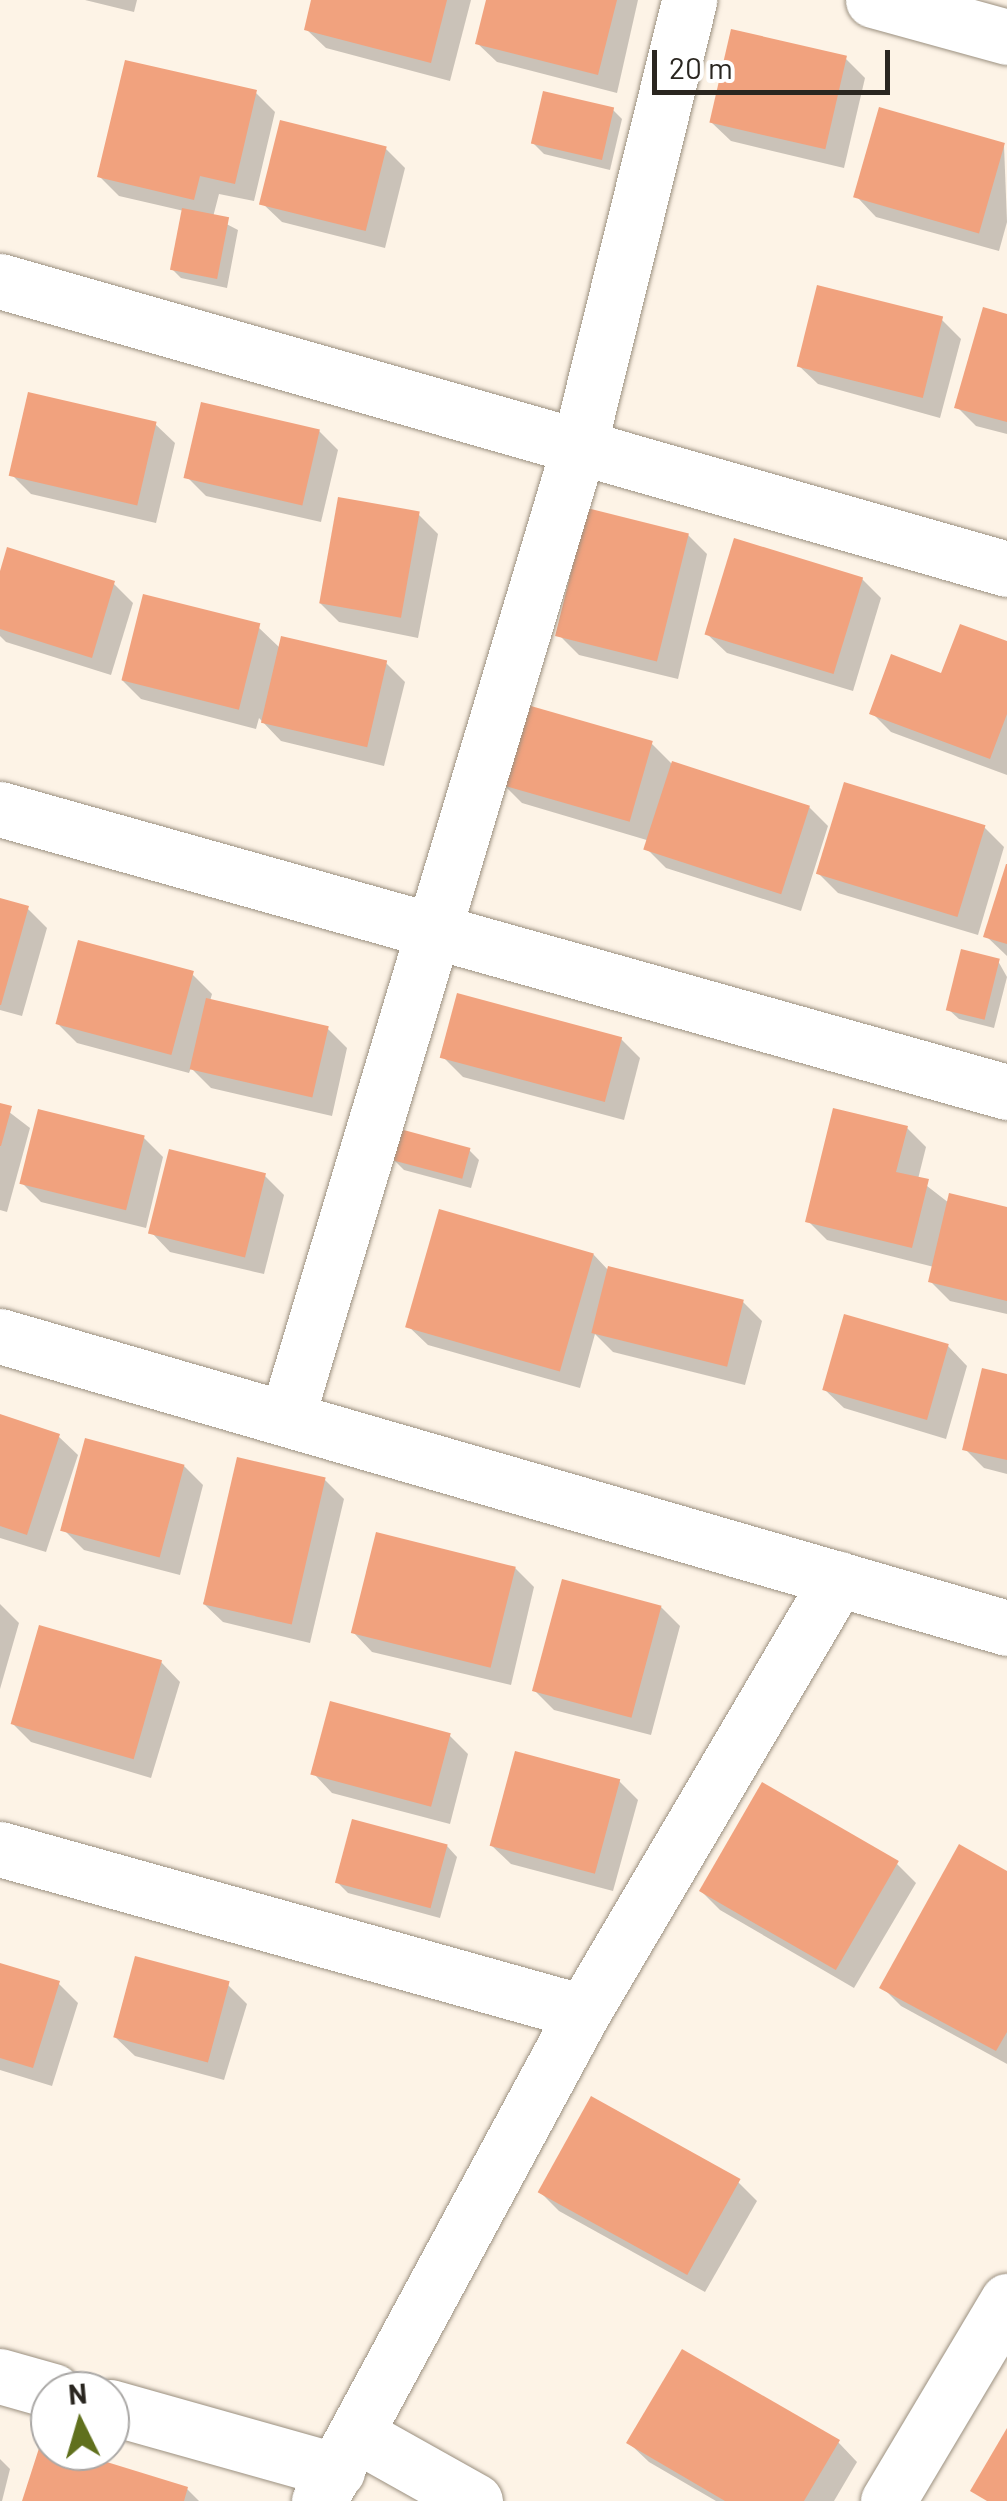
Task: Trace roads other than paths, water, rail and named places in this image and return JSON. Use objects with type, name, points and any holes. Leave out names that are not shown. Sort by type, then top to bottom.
[{"type":"street","points":[[288,1416],[578,446],[689,0]]},
{"type":"street","points":[[873,0],[1007,37]]},
{"type":"street","points":[[0,281],[1007,568]]},
{"type":"street","points":[[0,809],[1007,1092]]},
{"type":"street","points":[[0,1336],[288,1416],[1007,1628]]},
{"type":"street","points":[[338,2470],[583,2012],[838,1578]]},
{"type":"street","points":[[0,1850],[583,2012]]},
{"type":"street","points":[[888,2501],[1007,2300]]},
{"type":"street","points":[[0,2376],[30,2384]]},
{"type":"street","points":[[130,2413],[338,2470],[475,2501]]}]
